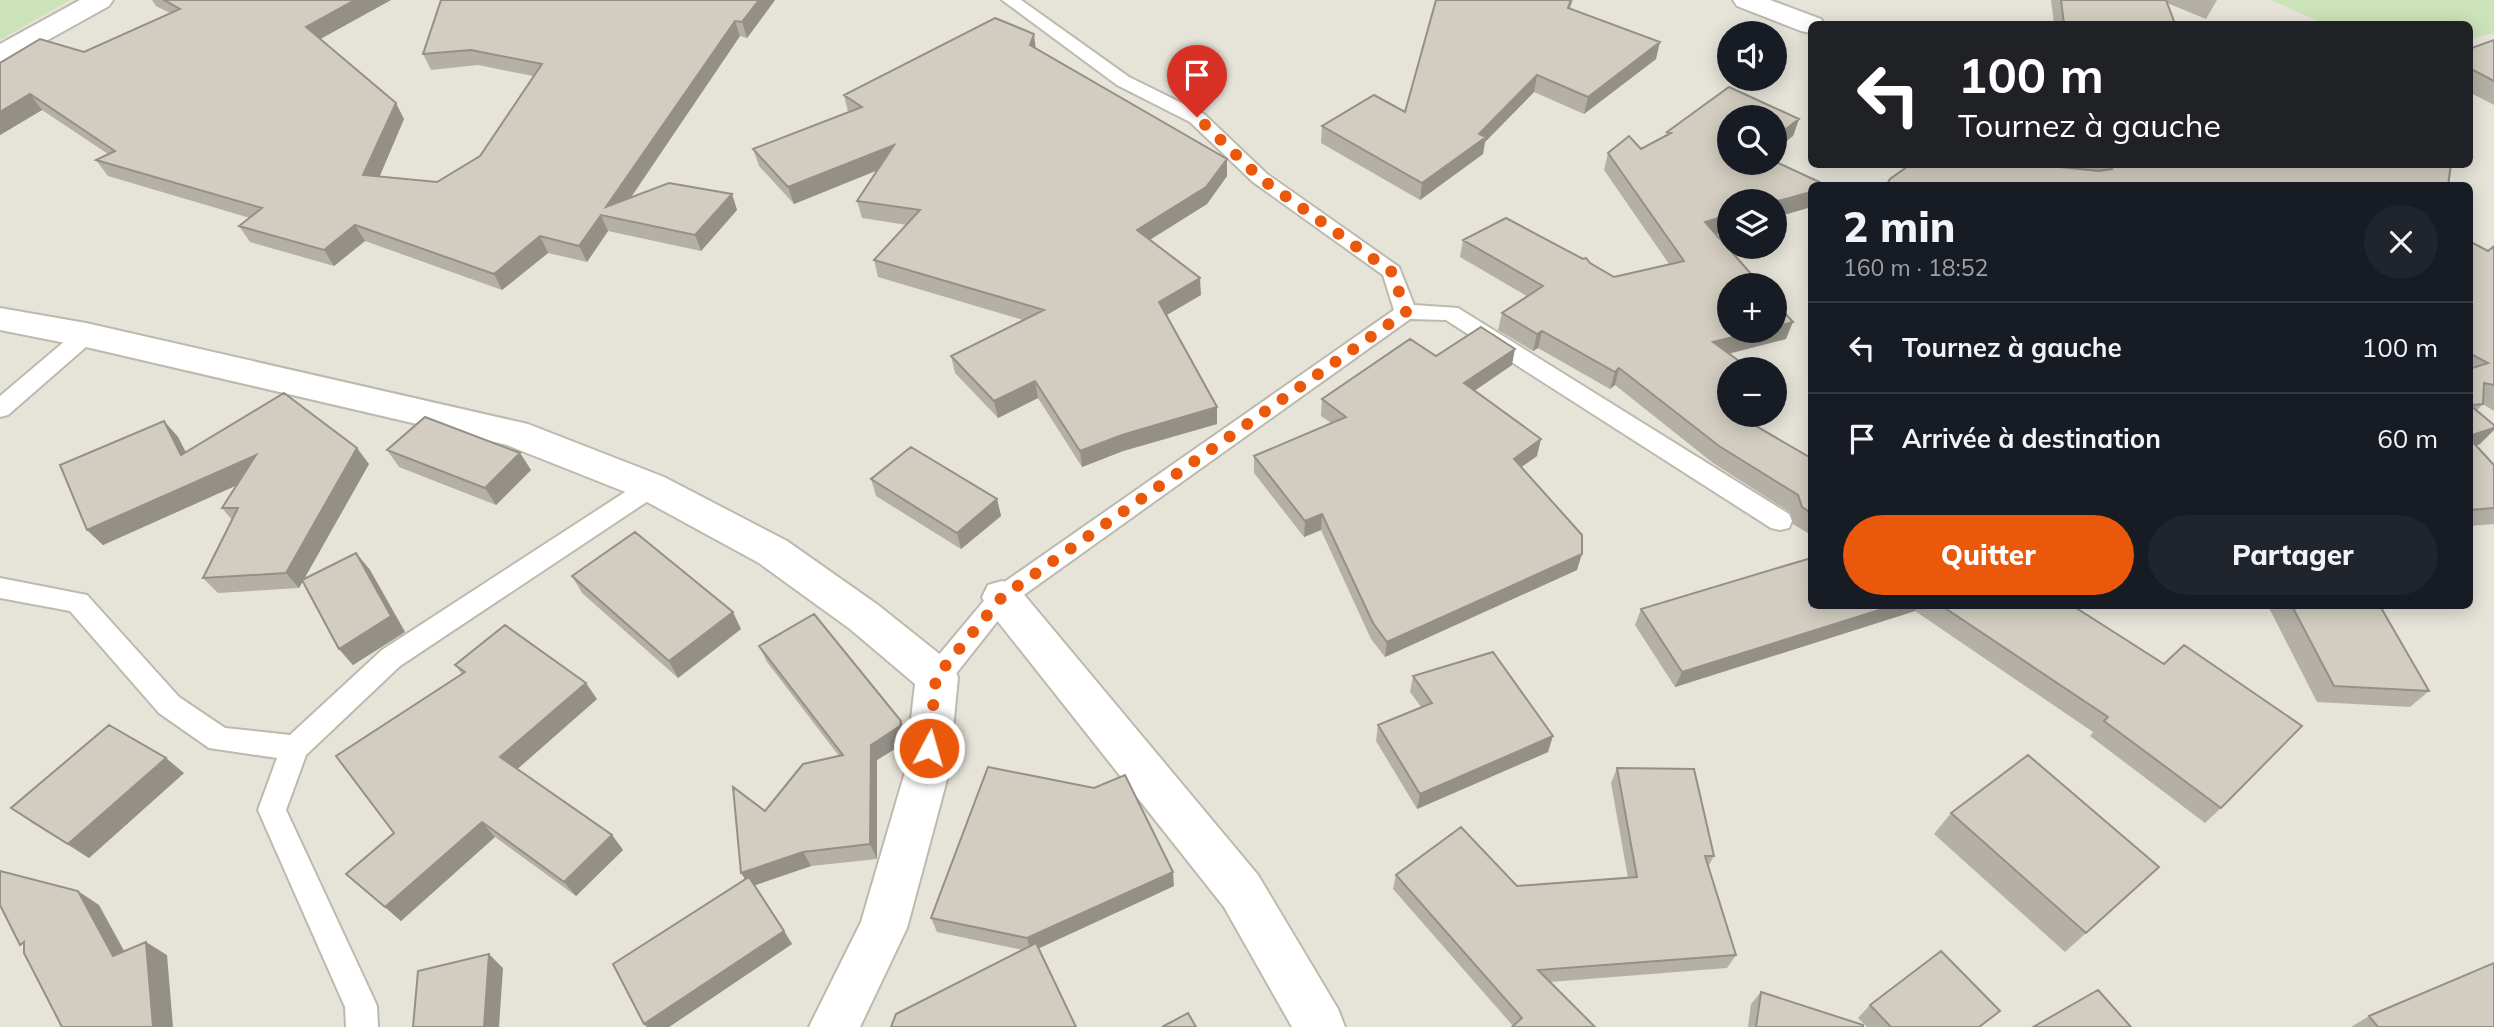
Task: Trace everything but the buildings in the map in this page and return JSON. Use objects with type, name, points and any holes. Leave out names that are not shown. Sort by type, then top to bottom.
[{"type":"street","points":[[0,55],[100,0]]},
{"type":"street","points":[[1746,0],[1808,24]]},
{"type":"street","points":[[0,318],[86,335],[515,433],[651,487],[773,551],[863,617],[936,677],[927,772],[883,928],[834,1027]]},
{"type":"street","points":[[1002,597],[1241,891],[1320,1027]]},
{"type":"lane","points":[[1010,0],[1123,81],[1197,117],[1260,178],[1392,272],[1406,312]]},
{"type":"lane","points":[[936,677],[1002,597],[1406,312],[1450,313],[1780,521]]},
{"type":"lane","points":[[0,409],[86,335]]},
{"type":"lane","points":[[362,1027],[361,1006],[272,810],[295,748],[391,658],[651,487]]},
{"type":"lane","points":[[0,588],[78,602],[169,705],[219,739],[295,748]]},
{"type":"shaded area","points":[[0,0],[2494,0],[2494,1027],[0,1027]]},
{"type":"green space","points":[[0,0],[70,0],[0,40]]},
{"type":"green space","points":[[2271,0],[2494,0],[2494,33],[2473,38],[2473,21],[2318,21]]},
{"type":"route","points":[[929,748],[936,677],[1002,597],[1406,312],[1392,272],[1260,178],[1197,117]]}]
